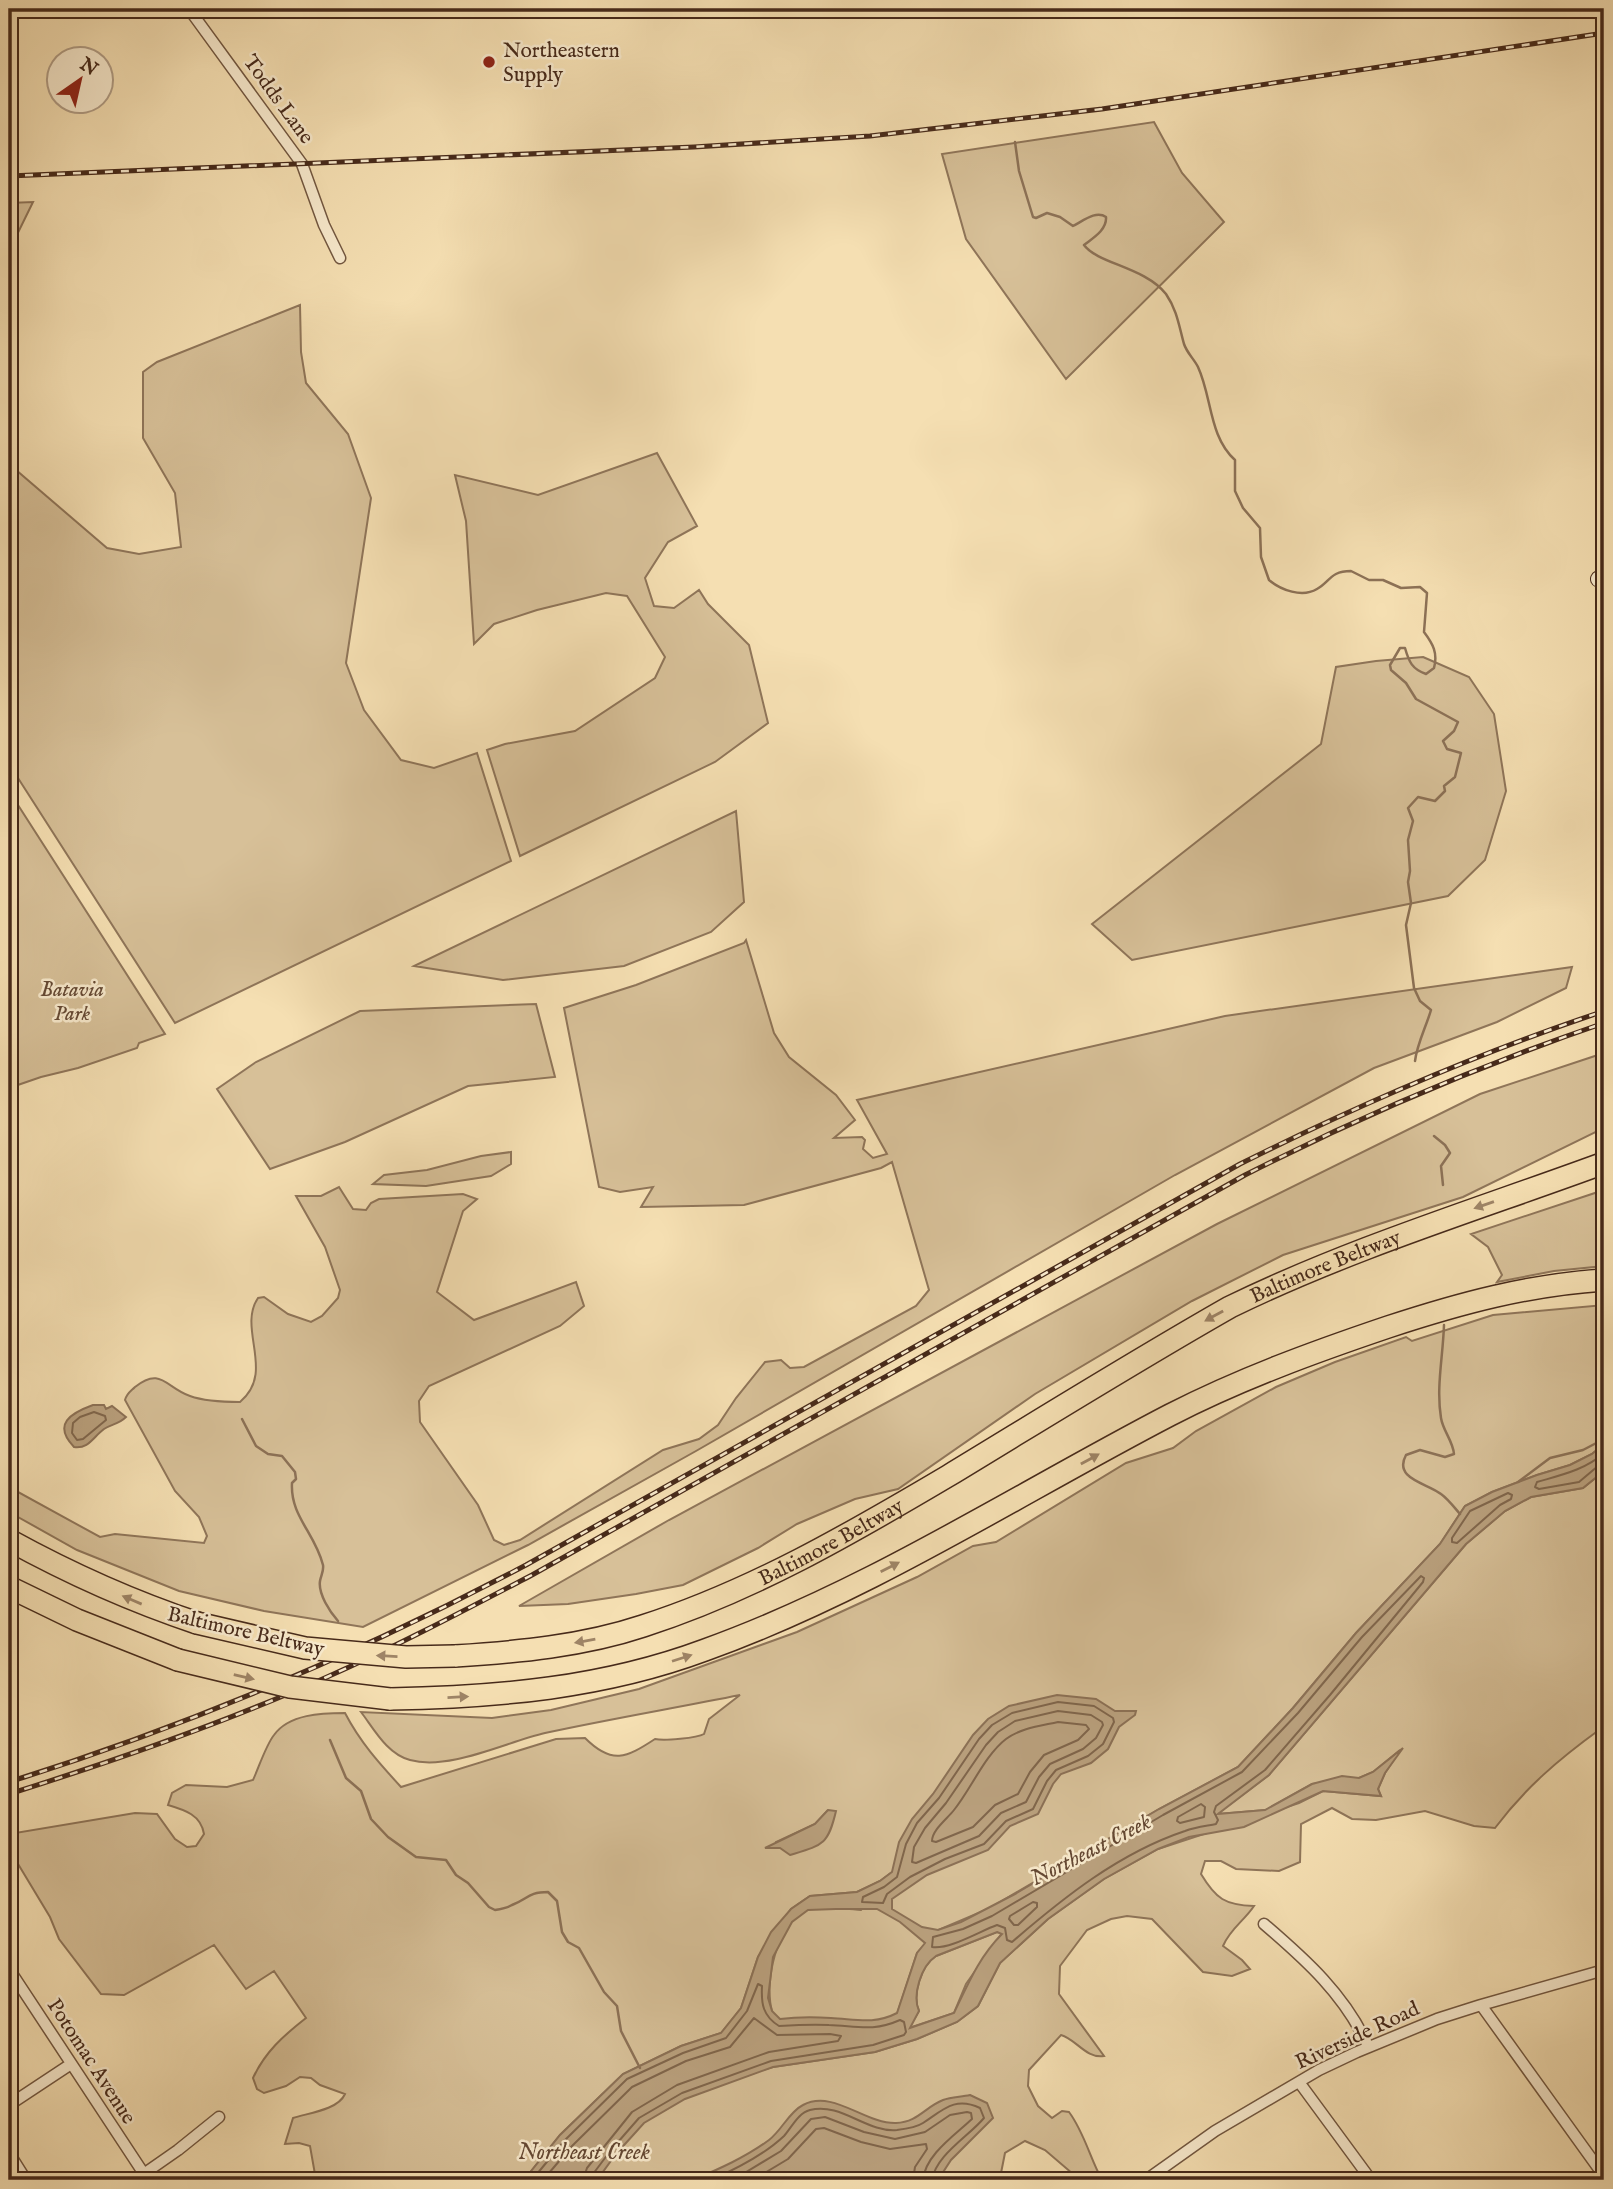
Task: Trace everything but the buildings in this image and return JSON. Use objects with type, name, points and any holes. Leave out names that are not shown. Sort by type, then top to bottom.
[{"type":"highway","name":"Baltimore Beltway","points":[[9,1540],[150,1608],[197,1623],[305,1648],[394,1656],[455,1656],[548,1647],[598,1638],[677,1614],[799,1560],[874,1520],[1230,1307],[1280,1282],[1359,1250],[1604,1164]]},
{"type":"highway","name":"Baltimore Beltway","points":[[9,1587],[77,1620],[178,1660],[290,1687],[390,1699],[493,1696],[597,1681],[702,1651],[764,1628],[895,1564],[1170,1415],[1254,1377],[1342,1343],[1482,1298],[1563,1283],[1604,1280]]},
{"type":"street","name":"Todds Lane","points":[[189,9],[302,164],[324,225],[340,258]]},
{"type":"street","points":[[1573,9],[1597,9]]},
{"type":"street","points":[[1264,1924],[1334,1989],[1348,2008],[1368,2046]]},
{"type":"street","name":"Potomac Avenue","points":[[9,1969],[71,2064],[139,2177]]},
{"type":"street","name":"Riverside Road","points":[[1146,2180],[1215,2131],[1368,2046],[1481,2005],[1604,1970]]},
{"type":"street","points":[[1481,2005],[1604,2176]]},
{"type":"street","points":[[9,2105],[71,2064]]},
{"type":"street","points":[[1299,2082],[1371,2180]]},
{"type":"street","points":[[139,2177],[219,2117]]},
{"type":"street","points":[[9,2153],[26,2180]]},
{"type":"green space","points":[[1154,122],[1182,173],[1224,222],[1066,379],[966,239],[942,154]]},
{"type":"green space","points":[[33,202],[9,251],[9,203]]},
{"type":"green space","points":[[300,305],[301,352],[306,383],[348,434],[371,498],[346,663],[364,710],[401,760],[434,768],[477,753],[511,861],[175,1023],[9,764],[9,464],[107,548],[139,554],[181,547],[175,493],[143,438],[143,372],[157,362]]},
{"type":"green space","points":[[657,453],[697,526],[668,542],[645,578],[654,606],[674,608],[699,590],[708,604],[749,645],[768,723],[715,762],[520,856],[487,750],[575,731],[655,678],[665,657],[627,596],[606,593],[494,624],[474,644],[466,521],[455,475],[538,495]]},
{"type":"green space","points":[[1423,657],[1469,677],[1494,714],[1506,791],[1485,860],[1448,896],[1132,960],[1092,924],[1321,744],[1336,667]]},
{"type":"green space","name":"Batavia Park","points":[[9,791],[165,1034],[139,1043],[137,1048],[9,1088]]},
{"type":"green space","points":[[736,811],[744,902],[711,932],[624,966],[503,980],[414,966]]},
{"type":"green space","points":[[746,940],[774,1033],[789,1057],[836,1095],[855,1120],[834,1138],[862,1137],[865,1140],[863,1149],[873,1158],[887,1154],[857,1100],[1225,1016],[1572,967],[1566,988],[1497,1022],[1374,1068],[1175,1175],[528,1545],[363,1627],[264,1611],[179,1591],[77,1550],[9,1512],[9,1487],[100,1537],[115,1534],[204,1543],[207,1536],[199,1517],[175,1491],[125,1400],[135,1387],[151,1378],[163,1381],[196,1398],[240,1402],[250,1390],[255,1377],[251,1323],[258,1298],[264,1297],[288,1314],[311,1322],[322,1316],[338,1298],[340,1290],[325,1247],[296,1196],[321,1196],[339,1187],[353,1209],[366,1210],[371,1203],[379,1199],[463,1194],[477,1199],[463,1211],[437,1292],[474,1320],[576,1282],[584,1306],[560,1326],[429,1386],[419,1401],[420,1422],[478,1505],[494,1540],[504,1545],[520,1540],[663,1450],[699,1439],[718,1425],[765,1362],[781,1360],[790,1368],[804,1367],[916,1306],[929,1290],[892,1162],[881,1168],[744,1205],[641,1207],[653,1187],[620,1192],[599,1187],[564,1008],[636,985]]},
{"type":"green space","points":[[536,1004],[555,1077],[468,1086],[345,1142],[270,1169],[217,1089],[256,1062],[360,1011]]},
{"type":"green space","points":[[1604,1053],[1604,1128],[1463,1197],[1283,1255],[1192,1301],[1035,1394],[898,1489],[855,1499],[797,1524],[758,1548],[683,1585],[568,1604],[519,1606],[669,1520],[1217,1224],[1480,1094]]},
{"type":"green space","points":[[511,1152],[511,1164],[491,1176],[426,1186],[373,1184],[384,1175],[427,1170],[481,1156]]},
{"type":"green space","points":[[1604,1190],[1604,1266],[1554,1271],[1497,1282],[1502,1275],[1488,1247],[1471,1234]]},
{"type":"green space","points":[[1604,1305],[1604,1444],[1592,1454],[1570,1465],[1492,1492],[1465,1506],[1440,1544],[1356,1633],[1293,1708],[1238,1767],[1159,1809],[988,1909],[938,1930],[917,1953],[897,2014],[888,2026],[748,2032],[772,2011],[771,1970],[780,1940],[796,1917],[807,1910],[819,1908],[861,1910],[892,1872],[857,1892],[810,1896],[791,1909],[758,1957],[741,2008],[721,2033],[681,2046],[623,2074],[560,2135],[524,2180],[316,2180],[310,2146],[299,2143],[285,2144],[293,2118],[336,2104],[345,2094],[320,2085],[311,2078],[300,2077],[286,2086],[264,2093],[257,2089],[253,2078],[263,2060],[282,2038],[306,2018],[274,1971],[246,1989],[214,1945],[124,1995],[101,1994],[59,1939],[50,1917],[9,1849],[9,1834],[135,1813],[157,1814],[175,1839],[187,1847],[196,1846],[204,1834],[200,1822],[191,1814],[168,1805],[172,1793],[186,1785],[227,1787],[253,1780],[268,1744],[280,1728],[297,1719],[316,1714],[345,1713],[364,1743],[401,1787],[556,1739],[585,1738],[603,1752],[619,1756],[636,1751],[655,1739],[688,1738],[704,1734],[709,1719],[740,1695],[545,1733],[442,1762],[425,1762],[402,1757],[382,1740],[361,1712],[492,1718],[551,1710],[639,1689],[797,1632],[917,1577],[973,1546],[996,1542],[1126,1463],[1173,1448],[1196,1431],[1276,1387],[1335,1362],[1406,1337],[1412,1341],[1493,1315]],"holes":[[[828,1810],[805,1850],[777,1847],[776,1842],[815,1824]]]},
{"type":"green space","points":[[1604,1471],[1604,1729],[1556,1763],[1518,1800],[1495,1828],[1474,1826],[1425,1811],[1376,1820],[1352,1819],[1332,1808],[1301,1824],[1300,1862],[1279,1871],[1236,1869],[1221,1861],[1205,1861],[1201,1874],[1217,1895],[1228,1902],[1254,1906],[1223,1946],[1250,1969],[1232,1976],[1203,1972],[1152,1919],[1127,1916],[1111,1919],[1087,1930],[1060,1966],[1059,1994],[1104,2056],[1092,2055],[1061,2035],[1029,2070],[1028,2086],[1038,2106],[1052,2118],[1062,2111],[1069,2112],[1102,2180],[1080,2180],[1045,2150],[1025,2141],[1005,2153],[1001,2173],[996,2180],[574,2180],[660,2099],[773,2067],[875,2052],[917,2039],[957,2022],[978,2006],[1000,1963],[1048,1919],[1104,1879],[1158,1849],[1299,1803],[1323,1791],[1381,1796],[1378,1789],[1400,1750],[1373,1772],[1359,1778],[1312,1784],[1266,1810],[1217,1814],[1269,1775],[1466,1544],[1505,1511],[1531,1497],[1583,1488]]},
{"type":"green space","points":[[997,1932],[1002,1933],[966,1984],[954,2013],[909,2028],[919,2011],[919,1981],[931,1961],[936,1956]]},
{"type":"water","points":[[93,1405],[104,1405],[106,1409],[112,1406],[126,1417],[104,1429],[87,1444],[74,1447],[65,1432],[67,1420]]},
{"type":"water","name":"Northeast Creek","points":[[1604,1444],[1604,1471],[1583,1488],[1531,1497],[1505,1511],[1466,1544],[1269,1775],[1218,1814],[1265,1810],[1312,1784],[1342,1776],[1359,1778],[1373,1772],[1403,1748],[1385,1773],[1378,1789],[1381,1796],[1323,1791],[1244,1827],[1189,1837],[1158,1849],[1104,1879],[1048,1919],[1000,1963],[978,2006],[957,2022],[917,2039],[875,2052],[773,2067],[685,2099],[644,2123],[597,2180],[524,2180],[560,2135],[623,2074],[681,2046],[721,2033],[741,2008],[758,1957],[771,1932],[791,1909],[810,1896],[857,1892],[892,1872],[899,1842],[912,1819],[933,1794],[973,1735],[988,1719],[1009,1706],[1057,1695],[1096,1699],[1115,1711],[1136,1711],[1135,1715],[1119,1727],[1108,1749],[1091,1763],[1061,1774],[1038,1814],[1010,1826],[988,1850],[927,1875],[892,1899],[892,1909],[922,1927],[938,1930],[961,1922],[1238,1767],[1293,1708],[1356,1633],[1440,1544],[1465,1506],[1492,1492],[1570,1465],[1592,1454]],"holes":[[[877,1909],[900,1922],[925,1943],[917,1953],[897,2013],[872,2020],[812,2017],[780,2019],[772,2011],[768,1998],[773,1957],[792,1922],[808,1910]],[[997,1932],[1002,1934],[980,1961],[954,2013],[910,2028],[919,2011],[919,1981],[931,1961],[936,1956]]]},
{"type":"water","points":[[828,1810],[836,1811],[833,1822],[827,1837],[817,1846],[790,1855],[780,1848],[765,1848],[815,1824]]},
{"type":"water","points":[[970,2095],[987,2103],[993,2118],[951,2160],[938,2180],[693,2180],[760,2146],[774,2136],[798,2108],[814,2101],[826,2101],[884,2122],[896,2123],[910,2120],[943,2100]]},
{"type":"waterway","points":[[1015,142],[1019,171],[1033,217],[1047,213],[1060,217],[1073,226],[1094,215],[1106,217],[1102,230],[1084,245],[1100,257],[1157,285],[1170,300],[1185,347],[1203,379],[1220,440],[1235,460],[1235,491],[1243,508],[1260,528],[1261,557],[1269,580],[1286,590],[1305,593],[1317,589],[1339,573],[1351,571],[1369,580],[1383,580],[1401,588],[1420,587],[1427,593],[1424,632],[1434,649],[1434,668],[1426,674],[1417,670],[1405,648],[1400,648],[1390,665],[1391,670],[1406,683],[1416,699],[1458,722],[1454,731],[1443,741],[1447,749],[1461,753],[1455,777],[1444,786],[1445,791],[1435,801],[1418,797],[1408,808],[1413,821],[1408,840],[1411,903],[1406,925],[1414,988],[1420,1001],[1431,1010],[1415,1061]]},
{"type":"waterway","points":[[1434,1136],[1450,1153],[1441,1166],[1443,1185]]},
{"type":"waterway","points":[[1444,1325],[1439,1383],[1440,1406],[1442,1423],[1454,1454],[1445,1457],[1420,1450],[1406,1455],[1403,1463],[1408,1475],[1441,1494],[1460,1514]]},
{"type":"waterway","points":[[242,1419],[256,1446],[268,1454],[282,1456],[295,1472],[292,1495],[323,1567],[320,1581],[323,1597],[338,1621]]},
{"type":"waterway","name":"Northeast Creek","points":[[1518,1482],[1550,1458],[1583,1450],[1604,1439]]},
{"type":"waterway","points":[[330,1740],[346,1778],[361,1791],[371,1819],[388,1837],[416,1857],[446,1860],[456,1875],[495,1910],[541,1892],[548,1892],[557,1901],[562,1932],[568,1942],[579,1948],[604,1992],[617,2006],[621,2031],[640,2068]]},
{"type":"railway","points":[[9,176],[694,147],[870,136],[1102,109],[1604,33]]},
{"type":"railway","points":[[9,1782],[207,1712],[337,1658],[400,1628],[526,1565],[1240,1164],[1419,1081],[1604,1011]]},
{"type":"railway","points":[[9,1794],[210,1725],[327,1677],[431,1628],[532,1575],[1245,1175],[1422,1093],[1512,1056],[1604,1023]]},
{"type":"place","name":"Northeastern Supply","points":[[489,62]]}]
